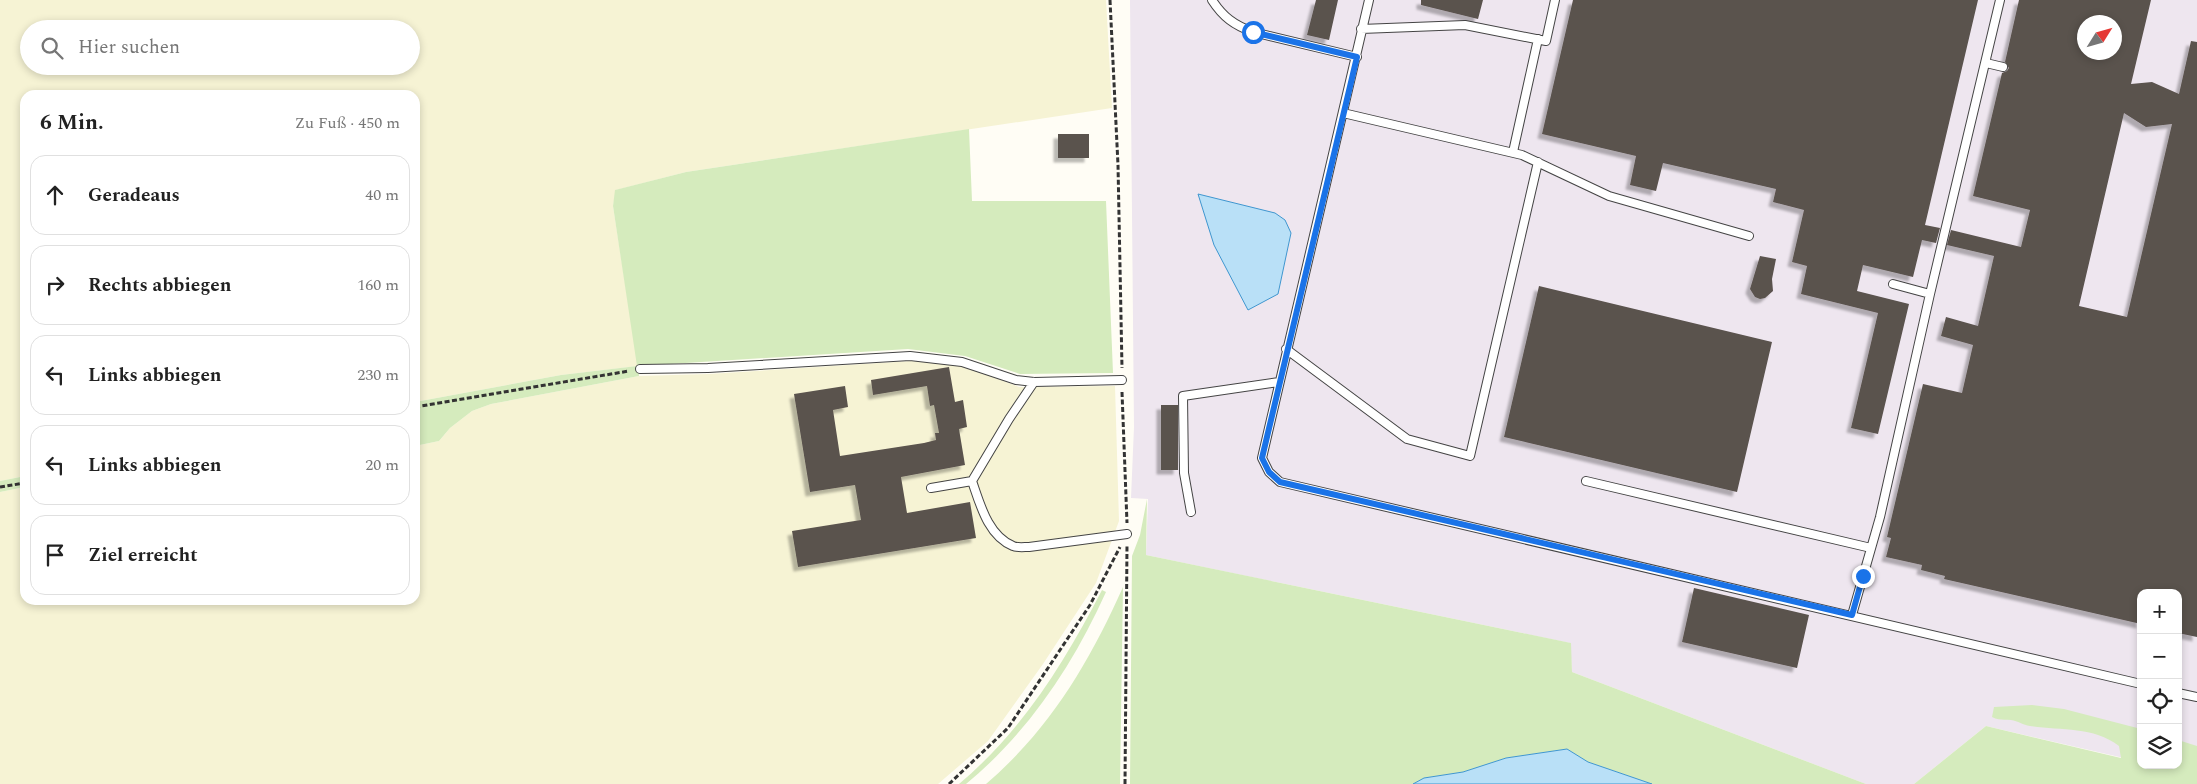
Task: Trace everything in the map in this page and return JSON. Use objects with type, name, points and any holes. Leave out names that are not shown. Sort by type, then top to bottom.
[{"type":"lane","points":[[1212,0],[1231,22],[1245,30],[1357,57]]},
{"type":"lane","points":[[1369,0],[1357,57],[1278,382],[1262,458],[1269,472],[1280,482],[2137,683]]},
{"type":"lane","points":[[1362,29],[1465,25],[1546,41],[1556,0]]},
{"type":"lane","points":[[1852,615],[1880,517],[1930,294],[2000,0]]},
{"type":"lane","points":[[1513,152],[1538,39]]},
{"type":"lane","points":[[1986,63],[2003,67]]},
{"type":"lane","points":[[1343,113],[1513,152],[1609,196],[1749,236]]},
{"type":"lane","points":[[1286,349],[1407,439],[1470,456],[1538,162]]},
{"type":"lane","points":[[1893,284],[1930,294]]},
{"type":"lane","points":[[640,369],[708,368],[910,356],[962,362],[1016,380],[1034,382],[1122,380]]},
{"type":"lane","points":[[932,488],[972,481],[1008,419],[1034,382]]},
{"type":"lane","points":[[1190,512],[1184,473],[1182,396],[1278,382]]},
{"type":"lane","points":[[972,481],[985,517],[997,534],[1013,546],[1029,547],[1127,534]]},
{"type":"lane","points":[[1586,481],[1872,548]]},
{"type":"lane","points":[[2182,694],[2197,698]]},
{"type":"path","points":[[420,406],[640,369]]},
{"type":"path","points":[[0,487],[20,483]]},
{"type":"path","points":[[949,784],[1008,728],[1090,605],[1127,534]]},
{"type":"shaded area","points":[[0,0],[1106,0],[1112,108],[686,172],[616,190],[613,206],[638,366],[561,375],[420,401],[420,90],[20,90],[20,477],[0,481]]},
{"type":"shaded area","points":[[1130,0],[2197,0],[2197,776],[2182,767],[2182,589],[2137,589],[2137,761],[1986,726],[1914,784],[1866,784],[1572,672],[1570,643],[1146,555],[1148,499],[1131,498],[1134,427]]},
{"type":"shaded area","points":[[911,361],[960,364],[1019,387],[1115,386],[1119,521],[1096,583],[1043,664],[988,741],[938,784],[0,784],[0,492],[20,488],[20,605],[420,605],[420,445],[439,441],[450,428],[472,411],[491,404],[639,376],[709,374]]},
{"type":"green space","points":[[969,129],[972,201],[1106,201],[1113,373],[1020,374],[965,356],[908,349],[638,366],[639,376],[491,404],[472,411],[450,428],[439,441],[420,445],[420,401],[561,375],[637,366],[613,206],[615,190],[686,172]]},
{"type":"green space","points":[[20,477],[20,488],[0,492],[0,481]]},
{"type":"green space","points":[[1147,499],[1146,555],[1571,643],[1572,672],[1866,784],[1652,784],[1588,762],[1567,749],[1506,758],[1463,772],[1424,778],[1413,784],[1130,784],[1132,556],[1140,535]]},
{"type":"green space","points":[[1123,587],[1120,784],[986,784],[1030,741],[1049,718],[1082,668]]},
{"type":"green space","points":[[1102,590],[1106,592],[1079,646],[1047,696],[1029,720],[988,764],[966,784],[959,784],[1003,741],[1040,694],[1073,644]]},
{"type":"green space","points":[[2032,705],[2064,709],[2137,728],[2137,769],[2182,769],[2182,741],[2197,746],[2197,784],[1914,784],[1986,726],[2121,758],[2119,746],[2098,735],[2076,730],[2030,726],[1999,719],[1992,717],[1994,707]]},
{"type":"water","points":[[1198,194],[1275,213],[1285,220],[1291,233],[1278,294],[1248,310],[1214,245]]},
{"type":"water","points":[[1567,749],[1588,762],[1652,784],[1413,784],[1424,778],[1463,772],[1506,758]]},
{"type":"building","points":[[1316,0],[1338,0],[1329,40],[1307,35]]},
{"type":"building","points":[[1421,0],[1483,0],[1478,19],[1421,5]]},
{"type":"building","points":[[1573,0],[1978,0],[1925,225],[1940,228],[1936,243],[1922,240],[1913,277],[1863,265],[1857,291],[1909,304],[1878,434],[1851,428],[1878,313],[1801,294],[1807,266],[1792,262],[1804,210],[1773,202],[1776,189],[1663,163],[1656,191],[1630,185],[1636,156],[1542,134]]},
{"type":"building","points":[[2019,0],[2151,0],[2131,84],[2152,82],[2179,94],[2191,41],[2197,42],[2197,637],[2182,634],[2182,589],[2137,589],[2137,623],[1944,579],[1945,576],[1921,570],[1922,565],[1886,557],[1891,538],[1887,537],[1923,384],[1962,393],[1973,345],[1941,336],[1946,317],[1978,326],[1994,256],[1947,245],[1951,230],[2021,247],[2030,210],[1973,196],[2002,73],[2009,68],[2005,62]],"holes":[[[2124,113],[2146,127],[2172,124],[2127,317],[2079,306]]]},
{"type":"building","points":[[1058,134],[1089,134],[1089,158],[1058,158]]},
{"type":"building","points":[[1760,256],[1776,259],[1772,279],[1773,291],[1765,298],[1760,299],[1755,297],[1750,289]]},
{"type":"building","points":[[1539,286],[1772,342],[1737,492],[1504,437]]},
{"type":"building","points":[[949,367],[955,402],[963,400],[967,427],[959,429],[965,465],[901,477],[907,513],[970,502],[976,538],[798,567],[792,531],[861,520],[855,485],[810,492],[794,394],[845,386],[848,407],[833,410],[840,456],[924,443],[936,440],[935,433],[939,433],[934,405],[930,406],[927,386],[873,395],[871,380]]},
{"type":"building","points":[[1161,405],[1178,405],[1178,470],[1161,470]]},
{"type":"building","points":[[1694,588],[1809,615],[1797,668],[1682,642]]},
{"type":"route","points":[[1253,32],[1357,57],[1286,349],[1262,458],[1269,472],[1280,482],[1852,615],[1863,576]]}]
